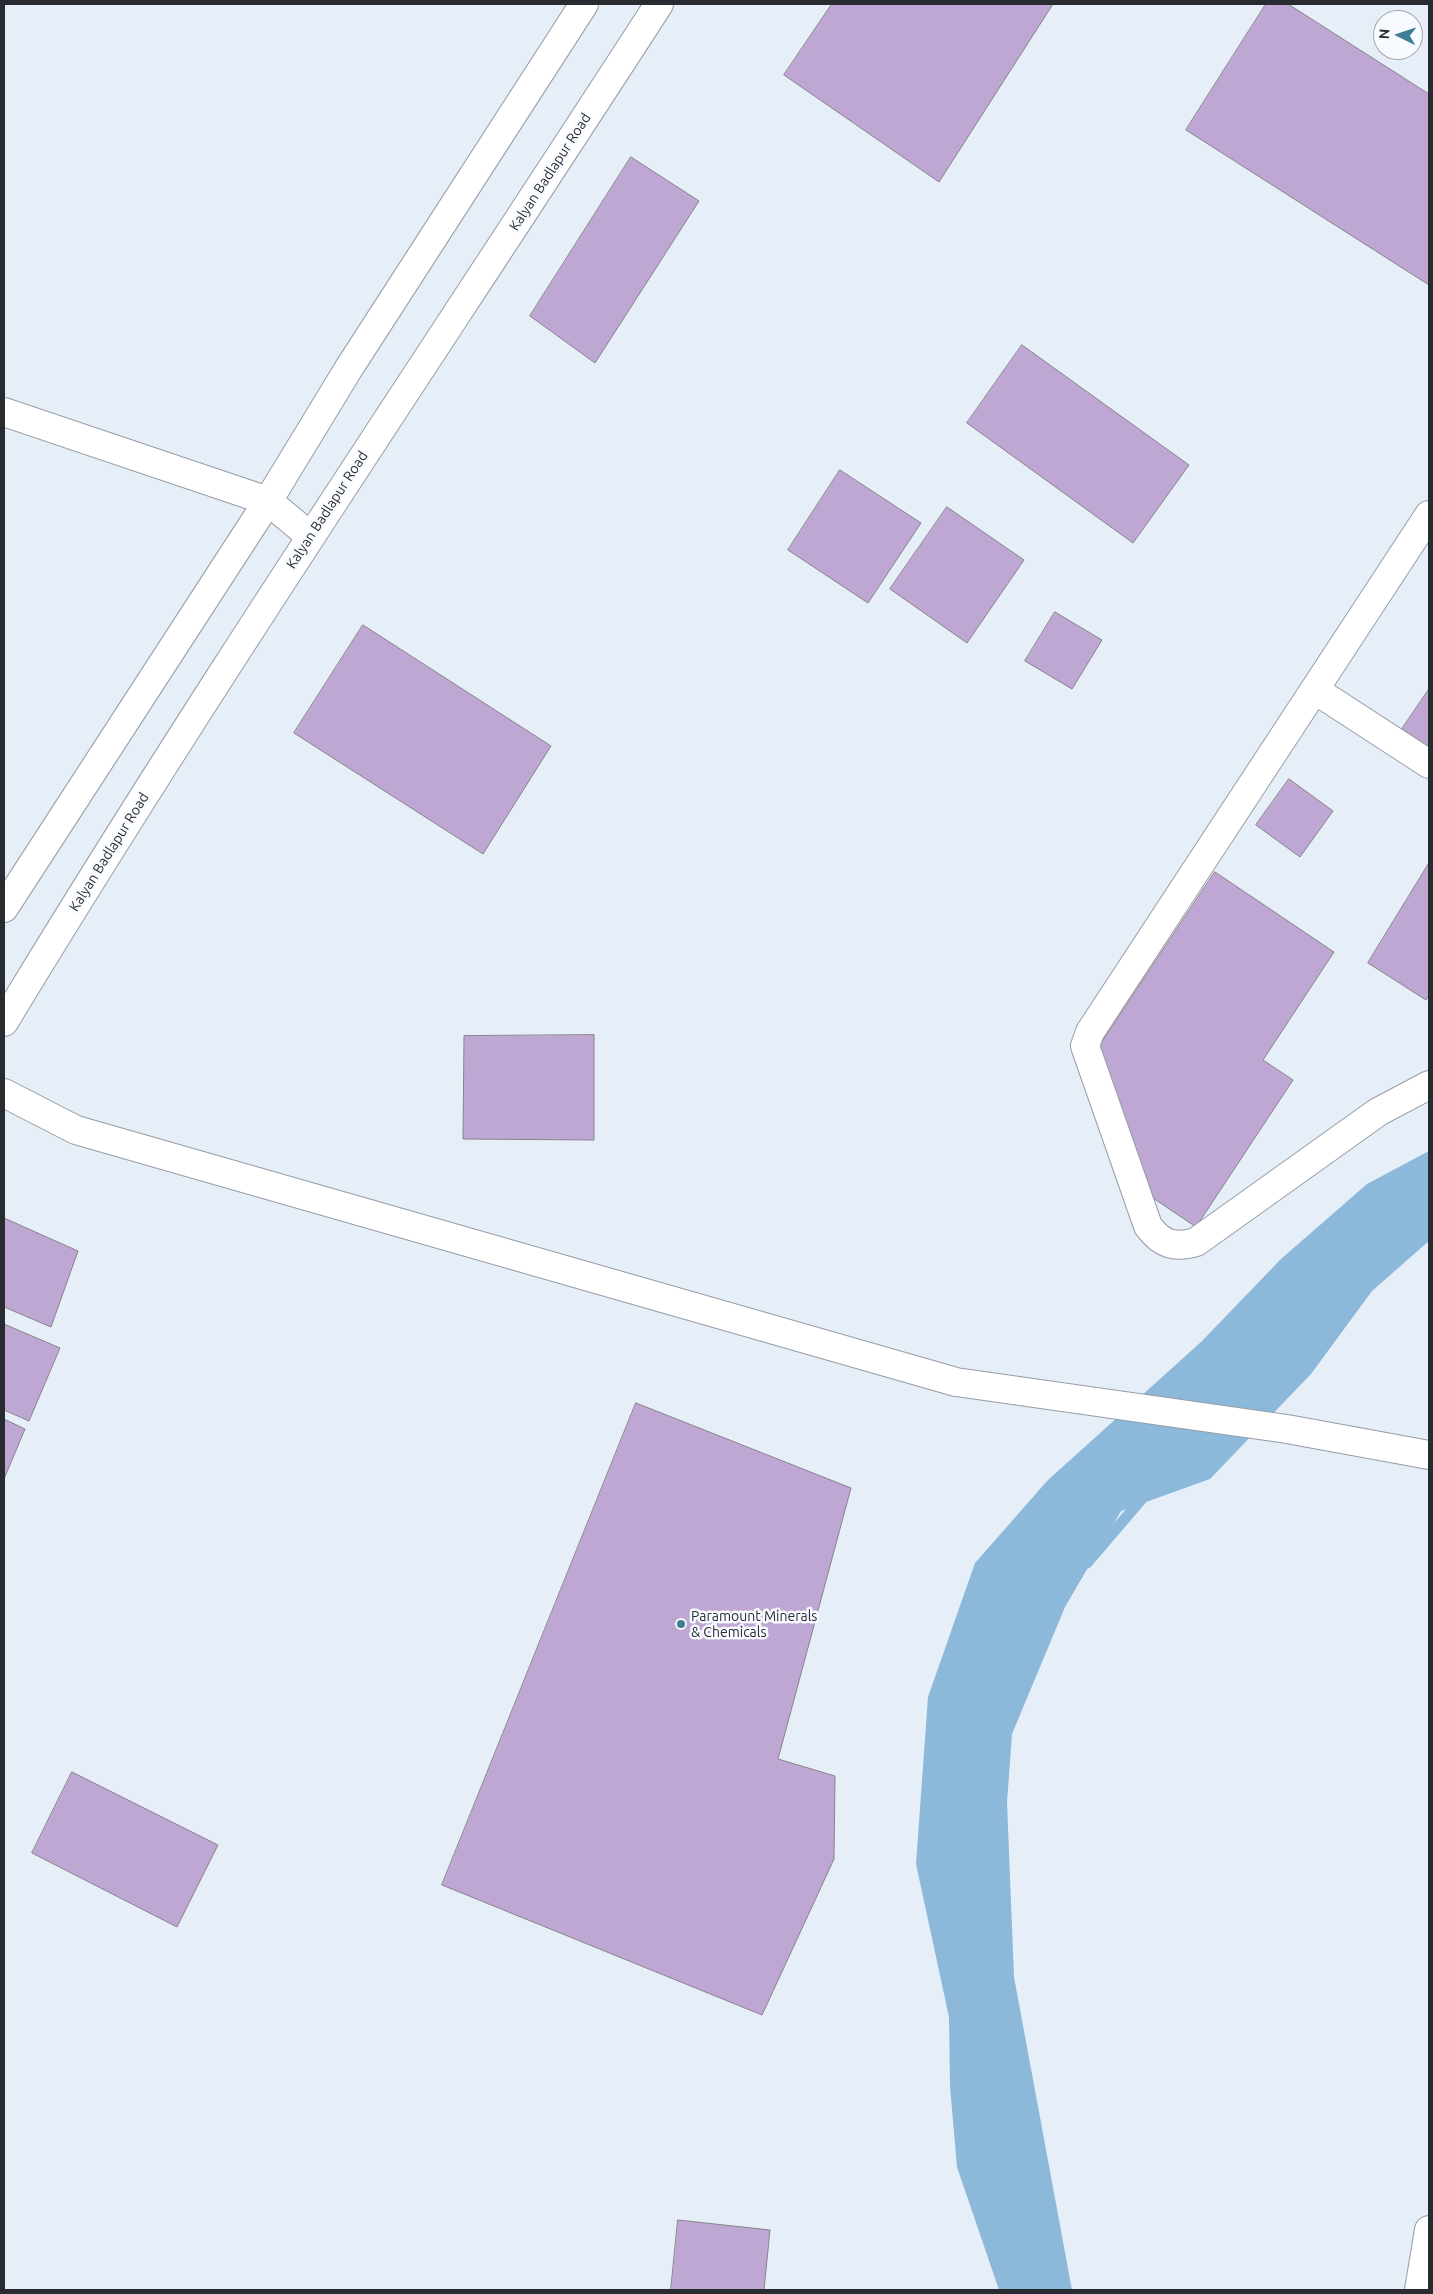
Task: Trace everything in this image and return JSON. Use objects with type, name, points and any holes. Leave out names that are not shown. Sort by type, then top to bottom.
[{"type":"main road","points":[[4,908],[268,501],[349,368],[584,4]]},
{"type":"main road","name":"Kalyan Badlapur Road","points":[[4,1022],[66,919],[310,536],[516,225],[659,4]]},
{"type":"main road","points":[[4,412],[268,501],[310,536]]},
{"type":"main road","points":[[1429,515],[1090,1032],[1087,1038],[1086,1053],[1148,1226],[1154,1235],[1166,1242],[1180,1246],[1196,1242],[1378,1112],[1429,1085]]},
{"type":"main road","points":[[1315,690],[1429,764]]},
{"type":"main road","points":[[4,1093],[76,1130],[946,1379],[1286,1429],[1429,1455]]},
{"type":"main road","points":[[1419,2290],[1429,2230]]},
{"type":"water","points":[[1429,1151],[1429,1241],[1372,1291],[1311,1374],[1210,1479],[1121,1511],[1065,1607],[1012,1734],[1007,1802],[1014,1977],[1072,2290],[999,2290],[957,2167],[950,2086],[949,2017],[916,1864],[928,1697],[975,1563],[1048,1480],[1201,1342],[1281,1259],[1367,1184]]},
{"type":"building","points":[[832,4],[1053,4],[939,182],[784,75]]},
{"type":"building","points":[[1266,4],[1288,4],[1429,94],[1429,285],[1186,130]]},
{"type":"building","points":[[631,157],[699,201],[595,363],[530,316]]},
{"type":"building","points":[[1022,345],[1189,465],[1133,543],[967,423]]},
{"type":"building","points":[[840,470],[921,523],[868,603],[788,550]]},
{"type":"building","points":[[947,507],[1024,560],[967,643],[890,589]]},
{"type":"building","points":[[1055,612],[1102,640],[1072,689],[1025,661]]},
{"type":"building","points":[[363,625],[551,746],[483,854],[294,733]]},
{"type":"building","points":[[1429,689],[1429,748],[1402,729]]},
{"type":"building","points":[[1289,779],[1333,811],[1300,857],[1256,825]]},
{"type":"building","points":[[1429,863],[1429,995],[1426,1000],[1368,963]]},
{"type":"building","points":[[1215,872],[1334,952],[1263,1060],[1293,1080],[1196,1227],[1153,1198],[1117,1127],[1100,1045]]},
{"type":"building","points":[[594,1035],[594,1140],[463,1139],[464,1036]]},
{"type":"building","points":[[4,1218],[78,1251],[51,1327],[4,1307]]},
{"type":"building","points":[[4,1324],[60,1348],[29,1421],[4,1410]]},
{"type":"building","name":"Paramount Minerals & Chemicals","points":[[636,1403],[851,1488],[778,1759],[835,1776],[834,1859],[762,2015],[442,1885]]},
{"type":"building","points":[[4,1419],[25,1429],[4,1479]]},
{"type":"building","points":[[72,1772],[218,1845],[177,1927],[32,1853]]},
{"type":"building","points":[[678,2220],[770,2230],[764,2290],[671,2290]]},
{"type":"waterway","points":[[1087,1563],[1146,1494]]},
{"type":"place","name":"Paramount Minerals & Chemicals","points":[[681,1624]]}]
